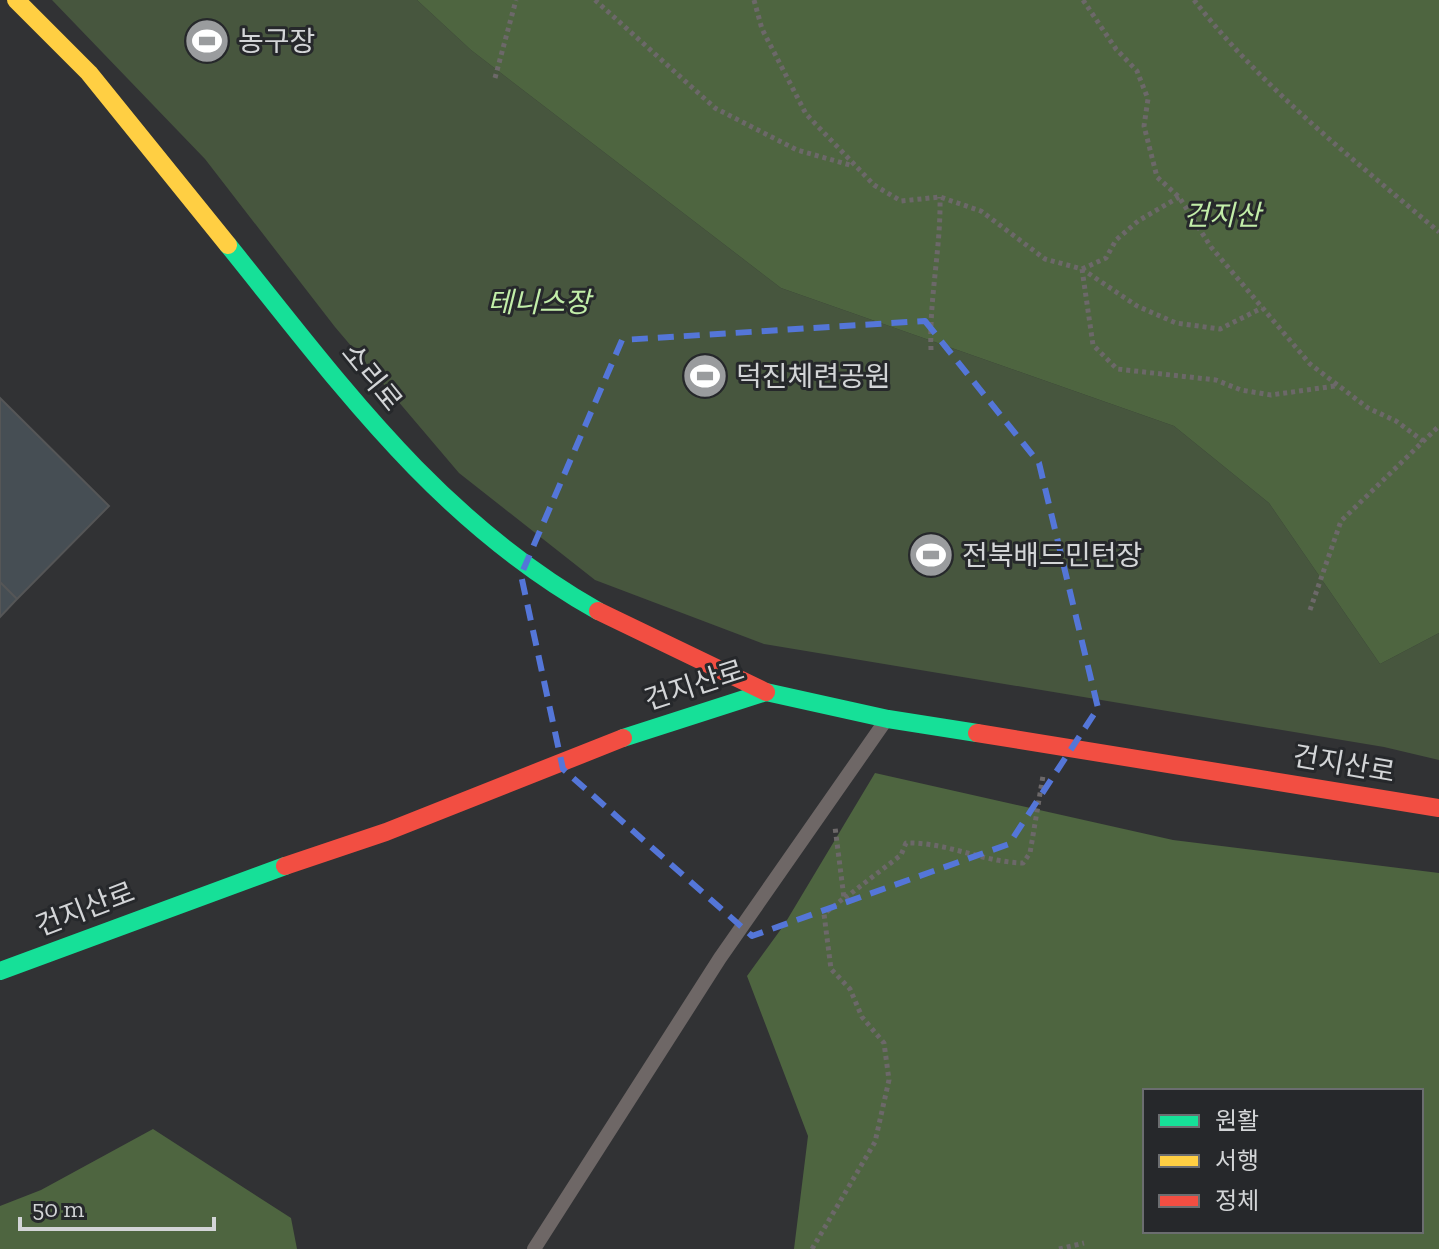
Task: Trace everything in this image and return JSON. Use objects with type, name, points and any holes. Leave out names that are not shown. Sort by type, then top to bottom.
[{"type":"street","name":"소리로","points":[[16,0],[33,14],[107,95],[387,440],[476,528],[555,586],[640,634],[766,692]]},
{"type":"street","name":"건지산로","points":[[0,971],[207,892],[386,832],[606,743],[766,692],[888,719],[1439,808]]},
{"type":"lane","points":[[534,1249],[720,958],[845,775],[888,719]]},
{"type":"path","points":[[495,78],[499,53],[512,25],[516,0]]},
{"type":"path","points":[[595,0],[715,108],[797,150],[851,165]]},
{"type":"path","points":[[754,0],[762,29],[806,114],[851,165],[901,201],[940,197],[981,211],[1045,259],[1082,269],[1137,306],[1176,323],[1220,329],[1262,308]]},
{"type":"path","points":[[1083,0],[1116,49],[1137,71],[1148,99],[1144,126],[1157,177],[1179,197],[1211,247],[1310,364],[1336,386],[1423,441]]},
{"type":"path","points":[[1194,0],[1231,48],[1439,232]]},
{"type":"path","points":[[931,350],[930,312],[936,284],[940,197]]},
{"type":"path","points":[[1082,269],[1106,258],[1116,240],[1138,221],[1179,197]]},
{"type":"path","points":[[1082,269],[1093,345],[1117,369],[1216,380],[1241,390],[1271,395],[1336,386]]},
{"type":"path","points":[[1310,610],[1341,521],[1439,426]]},
{"type":"path","points":[[812,1249],[875,1142],[889,1080],[884,1043],[862,1017],[850,989],[831,969],[824,914],[901,855],[906,843],[932,842],[1005,863],[1023,863],[1030,853],[1043,789],[1045,744]]},
{"type":"path","points":[[835,823],[844,898]]},
{"type":"path","points":[[1059,1249],[1084,1243]]},
{"type":"highlighted area","points":[[925,321],[1039,463],[1098,708],[1009,844],[752,936],[563,769],[521,575],[622,340]]},
{"type":"green space","name":"덕진체련공원","points":[[52,0],[417,0],[471,50],[781,288],[1174,426],[1269,503],[1380,664],[1439,633],[1439,760],[1384,747],[764,644],[595,580],[459,473],[335,327],[205,159]]},
{"type":"green space","name":"건지산","points":[[417,0],[1439,0],[1439,633],[1380,664],[1269,503],[1174,426],[781,288],[471,50]]},
{"type":"green space","points":[[875,773],[1173,840],[1439,873],[1439,1249],[794,1249],[808,1136],[747,976],[784,925]]},
{"type":"green space","points":[[153,1129],[291,1218],[297,1249],[0,1249],[0,1206],[41,1190]]},
{"type":"building","points":[[0,398],[109,506],[17,599],[0,582]]},
{"type":"building","points":[[0,582],[17,599],[0,617]]},
{"type":"traffic: fast","points":[[228,245],[352,398],[440,492],[488,535],[541,575],[598,611]]},
{"type":"traffic: fast","points":[[623,738],[766,692],[888,719],[977,733]]},
{"type":"traffic: fast","points":[[0,971],[285,866]]},
{"type":"traffic: slow","points":[[16,0],[89,73],[228,245]]},
{"type":"traffic: jam","points":[[598,611],[766,692]]},
{"type":"traffic: jam","points":[[977,733],[1439,808]]},
{"type":"traffic: jam","points":[[285,866],[386,832],[623,738]]},
{"type":"place","name":"농구장","points":[[207,41]]},
{"type":"place","name":"덕진체련공원","points":[[705,376]]},
{"type":"place","name":"전북배드민턴장","points":[[931,555]]},
{"type":"park label","name":"테니스장","points":[[539,302]]}]
